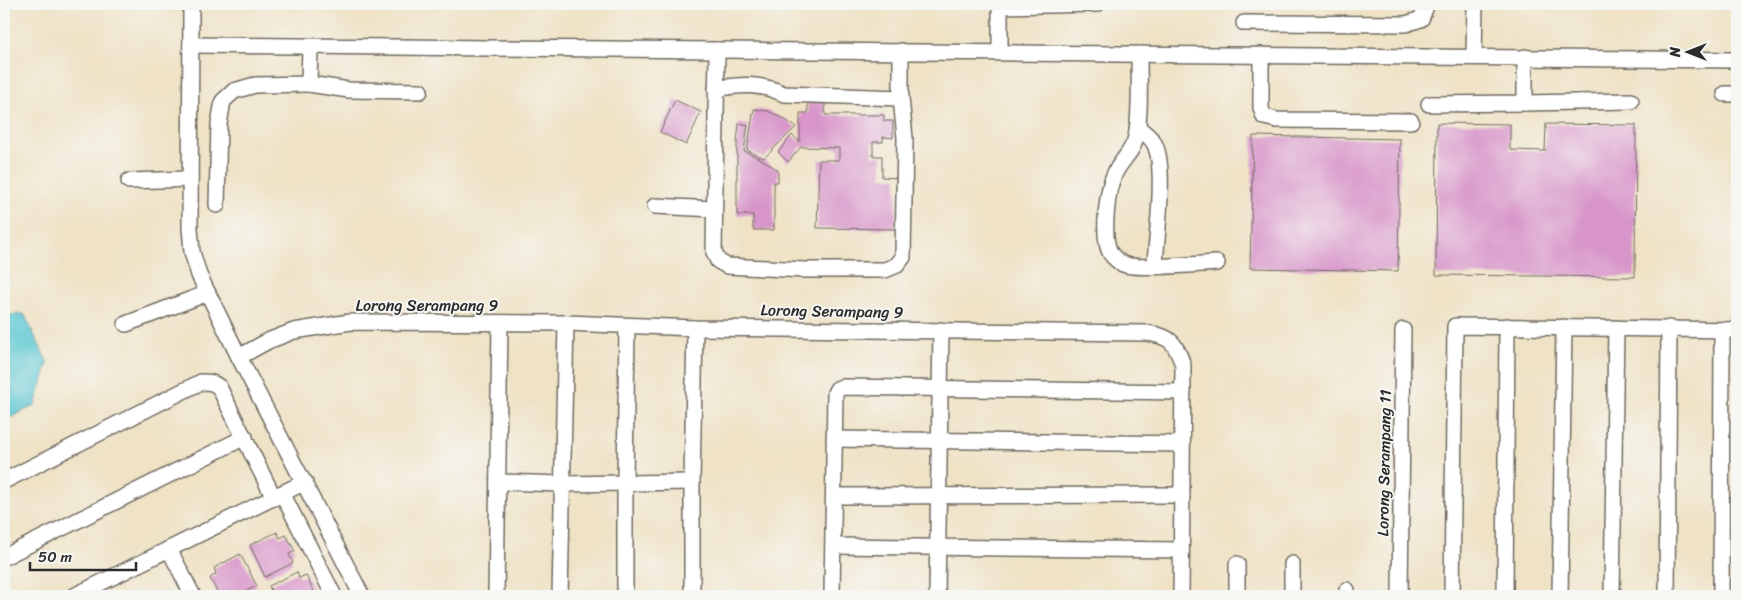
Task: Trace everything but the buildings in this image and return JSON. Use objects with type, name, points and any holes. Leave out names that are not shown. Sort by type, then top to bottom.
[{"type":"street","points":[[191,4],[190,228],[192,252],[199,275],[239,357],[362,596]]},
{"type":"street","points":[[1000,52],[994,5],[1097,4]]},
{"type":"street","points":[[1244,23],[1406,24],[1421,19],[1425,9],[1424,4]]},
{"type":"street","points":[[1474,4],[1474,57]]},
{"type":"street","points":[[191,44],[1737,60]]},
{"type":"street","points":[[309,84],[310,46]]},
{"type":"street","points":[[717,50],[714,252],[718,261],[728,266],[805,270],[886,270],[897,265],[903,257],[904,138],[901,98],[901,51]]},
{"type":"street","points":[[1139,54],[1138,127],[1130,152],[1116,170],[1110,182],[1107,241],[1111,255],[1123,265],[1155,266],[1218,263]]},
{"type":"street","points":[[1261,55],[1261,108],[1264,117],[1277,120],[1411,121]]},
{"type":"street","points":[[1525,58],[1525,103]]},
{"type":"street","points":[[217,205],[219,124],[223,101],[234,91],[255,85],[309,84],[349,90],[420,91]]},
{"type":"street","points":[[716,89],[739,84],[770,87],[784,94],[901,98]]},
{"type":"street","points":[[1429,104],[1631,101]]},
{"type":"street","points":[[1138,127],[1154,142],[1159,158],[1160,185],[1155,266]]},
{"type":"street","points":[[129,181],[190,179]]},
{"type":"street","points":[[655,206],[714,209]]},
{"type":"street","points":[[126,324],[208,293]]},
{"type":"street","name":"Lorong Serampang 9","points":[[239,357],[268,341],[294,331],[350,322],[566,323],[695,328],[1159,334],[1169,338],[1175,346],[1183,365],[1181,596]]},
{"type":"street","points":[[496,596],[500,323]]},
{"type":"street","points":[[560,596],[566,323]]},
{"type":"street","points":[[625,596],[624,483],[627,326]]},
{"type":"street","points":[[1452,596],[1455,326],[1730,330],[1721,596]]},
{"type":"street","points":[[1505,596],[1507,326]]},
{"type":"street","points":[[1560,596],[1564,327]]},
{"type":"street","points":[[692,596],[695,328]]},
{"type":"street","points":[[1612,596],[1616,328]]},
{"type":"street","points":[[1668,596],[1669,328]]},
{"type":"street","points":[[937,596],[941,330]]},
{"type":"street","name":"Lorong Serampang 11","points":[[1400,596],[1403,330]]},
{"type":"street","points":[[4,481],[201,382],[214,383],[219,387],[334,596]]},
{"type":"street","points":[[832,596],[835,393],[837,389],[842,387],[1183,392]]},
{"type":"street","points":[[4,557],[245,437]]},
{"type":"street","points":[[834,439],[1182,444]]},
{"type":"street","points":[[74,596],[304,482]]},
{"type":"street","points":[[499,482],[562,484],[692,482]]},
{"type":"street","points":[[834,496],[1182,495]]},
{"type":"street","points":[[833,546],[1182,550]]},
{"type":"street","points":[[169,549],[193,596]]},
{"type":"street","points":[[1237,564],[1237,596]]},
{"type":"street","points":[[1292,564],[1292,596]]},
{"type":"water","points":[[24,314],[48,363],[35,405],[4,421],[4,315]]}]
